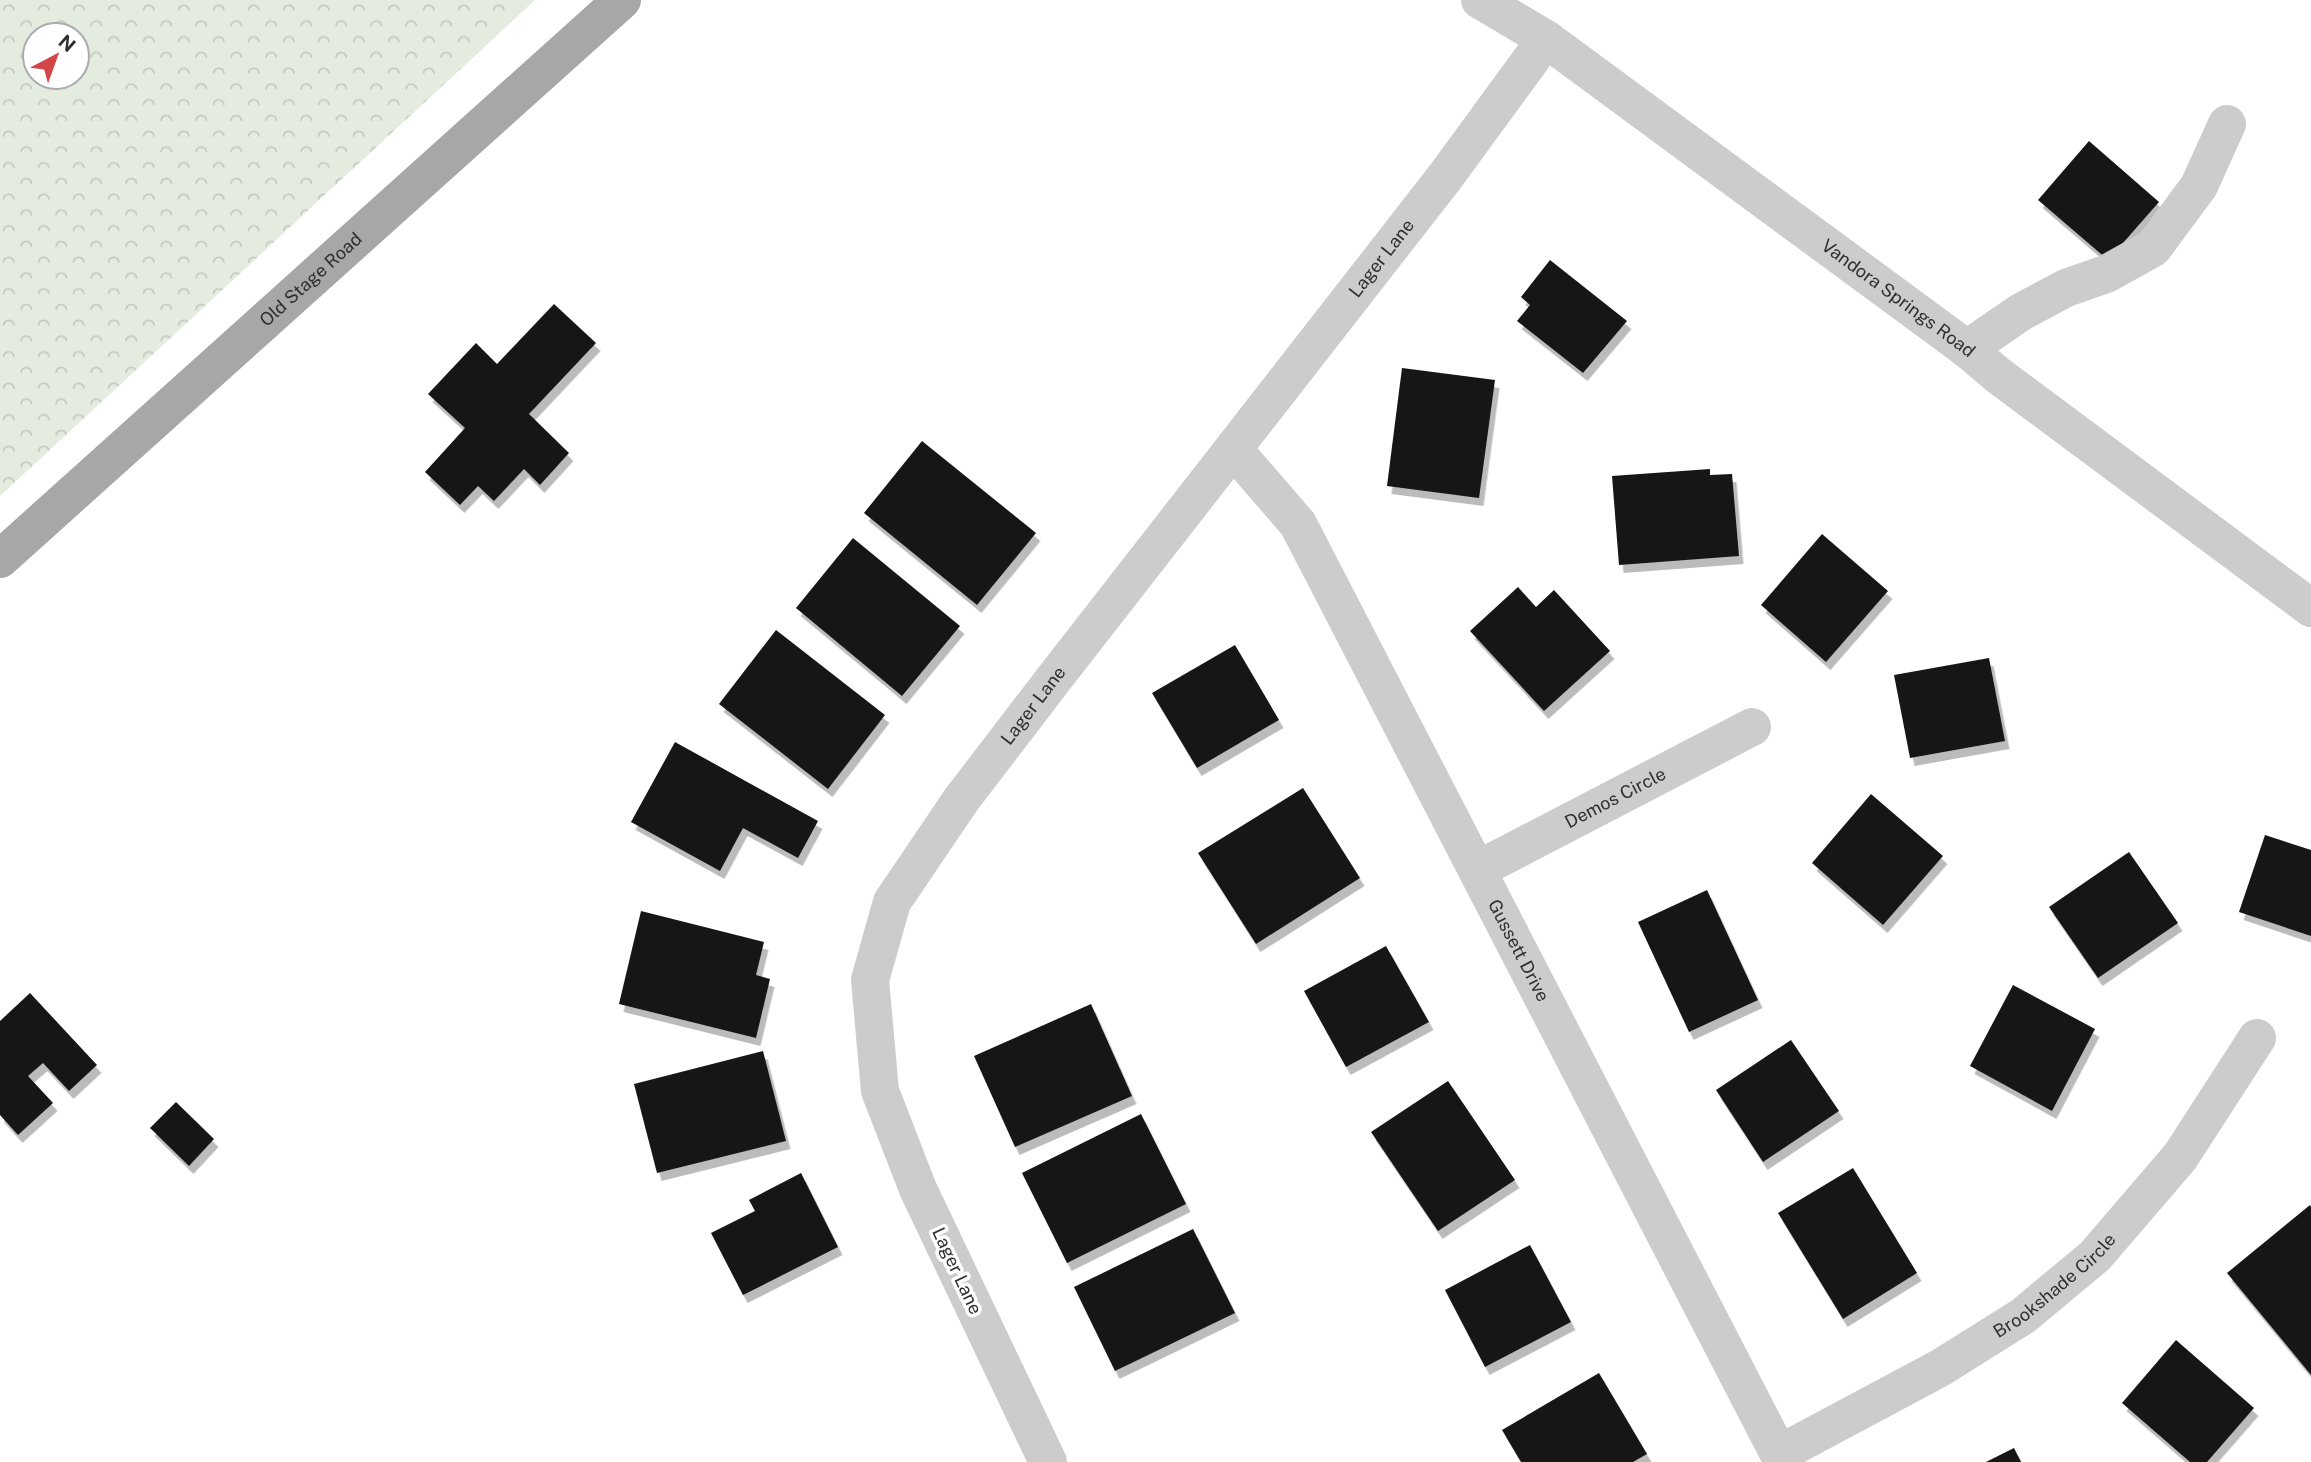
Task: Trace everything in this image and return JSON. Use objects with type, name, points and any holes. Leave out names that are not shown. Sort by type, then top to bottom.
[{"type":"main road","name":"Old Stage Road","points":[[0,559],[622,0]]},
{"type":"street","name":"Vandora Springs Road","points":[[1480,0],[1545,39],[1967,349],[1999,376],[2311,608]]},
{"type":"street","name":"Lager Lane","points":[[1048,1462],[918,1188],[880,1091],[870,980],[891,902],[946,823],[1056,676],[1445,177],[1545,39]]},
{"type":"street","points":[[1967,349],[2021,312],[2066,288],[2106,274],[2153,248],[2199,186],[2227,124]]},
{"type":"street","name":"Gussett Drive","points":[[1234,450],[1298,524],[1781,1458]]},
{"type":"street","name":"Demos Circle","points":[[1477,870],[1752,727]]},
{"type":"street","name":"Brookshade Circle","points":[[1781,1458],[1940,1368],[2023,1316],[2095,1256],[2180,1157],[2257,1038]]},
{"type":"green space","points":[[0,0],[535,0],[0,496]]},
{"type":"building","points":[[2089,141],[2159,202],[2108,260],[2038,200]]},
{"type":"building","points":[[1550,260],[1627,321],[1583,373],[1517,321],[1530,305],[1521,297]]},
{"type":"building","points":[[554,304],[596,343],[529,414],[569,453],[540,485],[524,469],[494,501],[478,486],[460,505],[425,472],[465,428],[428,394],[476,343],[497,364]]},
{"type":"building","points":[[1402,368],[1495,380],[1479,498],[1387,486]]},
{"type":"building","points":[[922,441],[1036,533],[977,605],[864,513]]},
{"type":"building","points":[[1710,469],[1710,475],[1732,474],[1739,556],[1619,565],[1612,476]]},
{"type":"building","points":[[1822,534],[1888,591],[1826,662],[1761,605]]},
{"type":"building","points":[[853,538],[960,626],[902,696],[796,608]]},
{"type":"building","points":[[1518,587],[1536,607],[1554,590],[1610,651],[1544,711],[1470,631]]},
{"type":"building","points":[[776,630],[885,715],[828,789],[719,704]]},
{"type":"building","points":[[1235,645],[1279,720],[1197,768],[1152,693]]},
{"type":"building","points":[[1989,658],[2005,741],[1910,758],[1894,675]]},
{"type":"building","points":[[675,742],[818,821],[798,858],[743,828],[720,871],[631,822]]},
{"type":"building","points":[[1303,788],[1360,878],[1256,944],[1198,853]]},
{"type":"building","points":[[1871,794],[1943,856],[1883,925],[1812,863]]},
{"type":"building","points":[[2265,835],[2311,850],[2311,936],[2239,912]]},
{"type":"building","points":[[2129,852],[2178,923],[2098,978],[2049,907]]},
{"type":"building","points":[[1707,890],[1758,1000],[1689,1032],[1638,922]]},
{"type":"building","points":[[641,911],[764,942],[756,975],[770,979],[756,1038],[619,1004]]},
{"type":"building","points":[[1386,946],[1429,1022],[1346,1067],[1304,991]]},
{"type":"building","points":[[2013,985],[2095,1029],[2052,1111],[1970,1066]]},
{"type":"building","points":[[30,993],[97,1065],[69,1091],[43,1063],[28,1076],[53,1103],[18,1135],[0,1115],[0,1021]]},
{"type":"building","points":[[1091,1004],[1132,1096],[1015,1147],[974,1056]]},
{"type":"building","points":[[1791,1040],[1839,1111],[1763,1162],[1716,1090]]},
{"type":"building","points":[[763,1051],[786,1141],[657,1173],[634,1084]]},
{"type":"building","points":[[1448,1081],[1515,1180],[1438,1231],[1371,1132]]},
{"type":"building","points":[[176,1102],[214,1139],[189,1166],[150,1128]]},
{"type":"building","points":[[1141,1114],[1186,1204],[1067,1263],[1022,1173]]},
{"type":"building","points":[[1853,1168],[1917,1273],[1843,1319],[1778,1213]]},
{"type":"building","points":[[801,1173],[838,1247],[743,1295],[711,1233],[755,1211],[749,1200]]},
{"type":"building","points":[[2310,1205],[2311,1207],[2311,1375],[2227,1273]]},
{"type":"building","points":[[1193,1229],[1235,1313],[1115,1371],[1074,1287]]},
{"type":"building","points":[[1530,1245],[1571,1322],[1485,1367],[1445,1290]]},
{"type":"building","points":[[2176,1340],[2254,1408],[2207,1462],[2190,1462],[2122,1403]]},
{"type":"building","points":[[1599,1373],[1647,1454],[1633,1462],[1521,1462],[1502,1430]]},
{"type":"building","points":[[2014,1448],[2021,1462],[1986,1462]]}]
